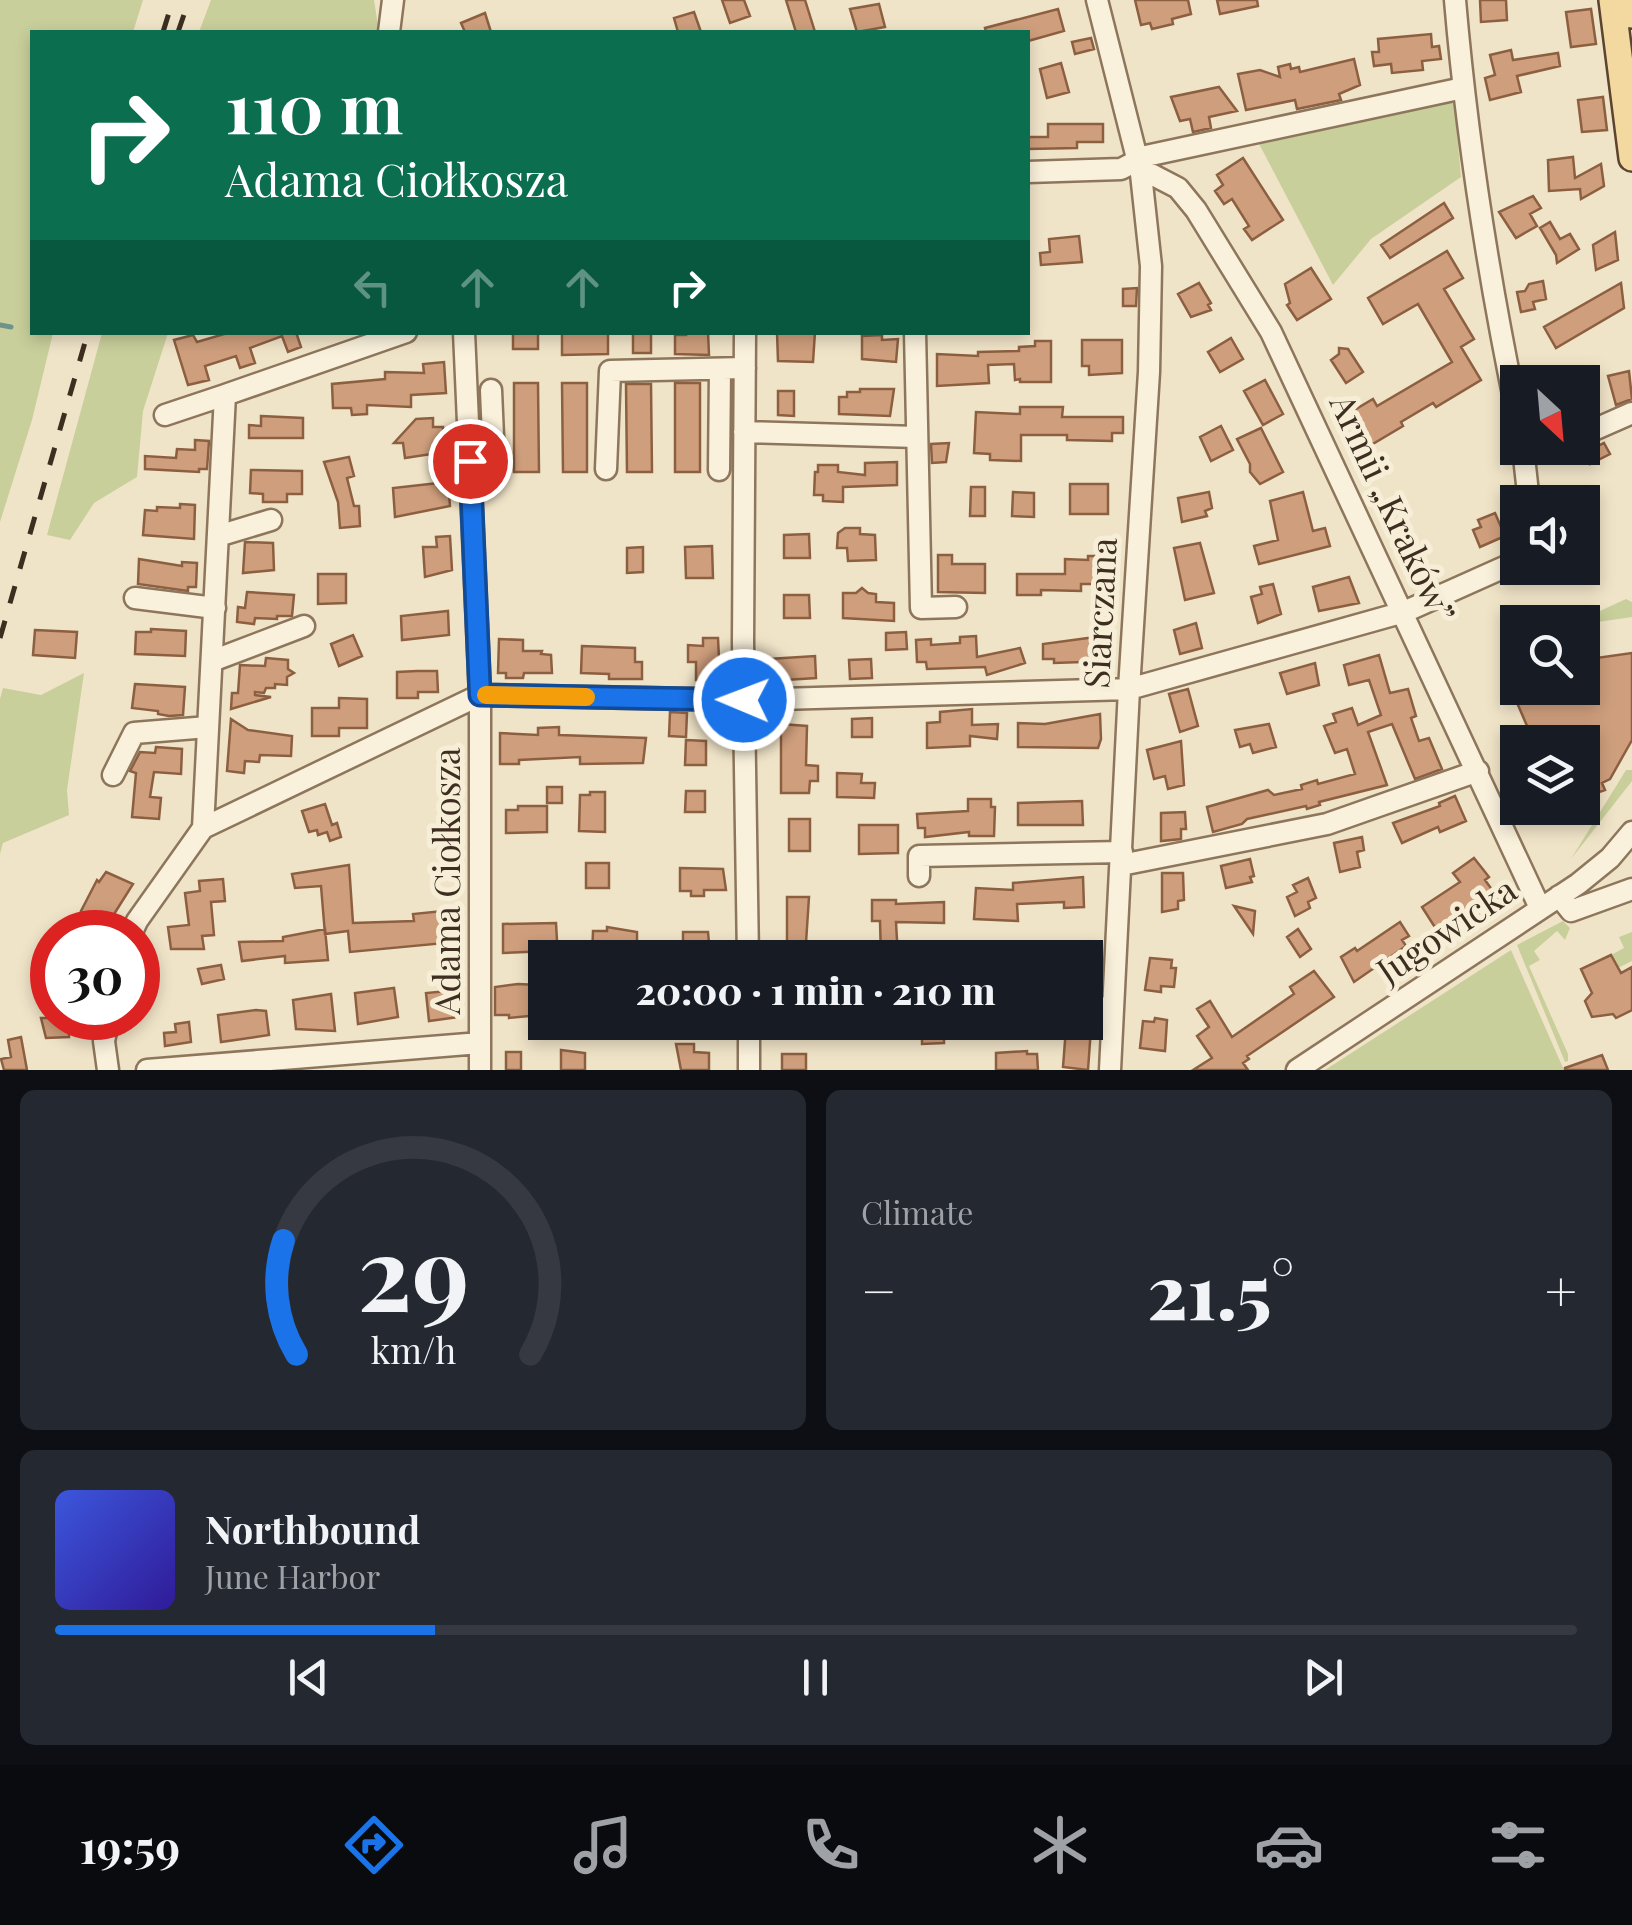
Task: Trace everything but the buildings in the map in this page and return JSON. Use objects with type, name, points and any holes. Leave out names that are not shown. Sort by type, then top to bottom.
[{"type":"main road","points":[[1612,0],[1632,158]]},
{"type":"main road","points":[[1630,0],[1632,15]]},
{"type":"street","points":[[390,30],[393,0]]},
{"type":"street","points":[[1098,0],[1139,167]]},
{"type":"street","points":[[1455,0],[1489,278],[1507,365]]},
{"type":"street","points":[[1030,172],[1139,167],[1463,88]]},
{"type":"street","name":"Armii „Kraków”","points":[[1139,167],[1178,188],[1196,210],[1271,332],[1540,908]]},
{"type":"street","name":"Siarczana","points":[[1110,1070],[1128,689],[1149,372],[1150,266],[1139,167]]},
{"type":"street","points":[[165,415],[397,335]]},
{"type":"street","name":"Adama Ciołkosza","points":[[464,335],[480,695],[480,1070]]},
{"type":"street","points":[[745,335],[748,940]]},
{"type":"street","points":[[915,335],[921,608],[956,607]]},
{"type":"street","points":[[606,469],[610,371],[746,368]]},
{"type":"street","points":[[719,470],[720,369]]},
{"type":"street","points":[[470,461],[494,460],[491,390]]},
{"type":"street","points":[[203,828],[225,395]]},
{"type":"street","points":[[1600,427],[1632,413]]},
{"type":"street","points":[[744,432],[918,437]]},
{"type":"street","points":[[218,536],[271,520]]},
{"type":"street","points":[[145,910],[203,828],[480,695],[744,700],[1128,689],[1404,612],[1500,570]]},
{"type":"street","points":[[135,598],[214,608]]},
{"type":"street","points":[[212,661],[304,626]]},
{"type":"street","points":[[113,775],[134,732],[208,726]]},
{"type":"street","points":[[920,876],[919,856],[1122,859],[1327,824],[1478,771]]},
{"type":"street","name":"Jugowicka","points":[[1297,1070],[1595,871],[1631,832]]},
{"type":"street","points":[[1558,896],[1571,911],[1632,890]]},
{"type":"street","points":[[1103,1008],[1113,1008]]},
{"type":"street","points":[[104,1040],[108,1070]]},
{"type":"street","points":[[749,1040],[749,1070]]},
{"type":"street","points":[[147,1070],[480,1043]]},
{"type":"green space","points":[[0,0],[143,0],[134,30],[30,30],[30,335],[53,335],[32,420],[0,522]]},
{"type":"green space","points":[[211,0],[374,0],[379,30],[200,30]]},
{"type":"green space","points":[[1454,99],[1461,177],[1371,239],[1333,285],[1257,140]]},
{"type":"green space","points":[[101,335],[167,335],[143,411],[137,477],[94,503],[70,540],[47,535]]},
{"type":"green space","points":[[1626,599],[1632,602],[1632,617],[1600,622],[1600,611]]},
{"type":"green space","points":[[84,673],[67,790],[69,815],[3,843],[0,854],[3,688],[41,695]]},
{"type":"green space","points":[[1626,770],[1632,770],[1632,781],[1600,822],[1600,812]]},
{"type":"green space","points":[[1592,825],[1598,825],[1571,859]]},
{"type":"green space","points":[[1563,921],[1570,928],[1565,940],[1557,931],[1534,951],[1540,960],[1529,966],[1568,1054],[1565,1062],[1517,945]]},
{"type":"green space","points":[[1632,932],[1632,961],[1618,968],[1611,955],[1624,948],[1619,937]]},
{"type":"green space","points":[[1511,950],[1564,1070],[1325,1070]]},
{"type":"waterway","points":[[0,325],[11,327]]},
{"type":"railway","points":[[164,30],[173,0]]},
{"type":"railway","points":[[179,30],[189,0]]},
{"type":"railway","points":[[0,638],[87,335]]},
{"type":"slow traffic","points":[[486,695],[586,697]]},
{"type":"route","points":[[470,461],[480,695],[744,700]]}]
